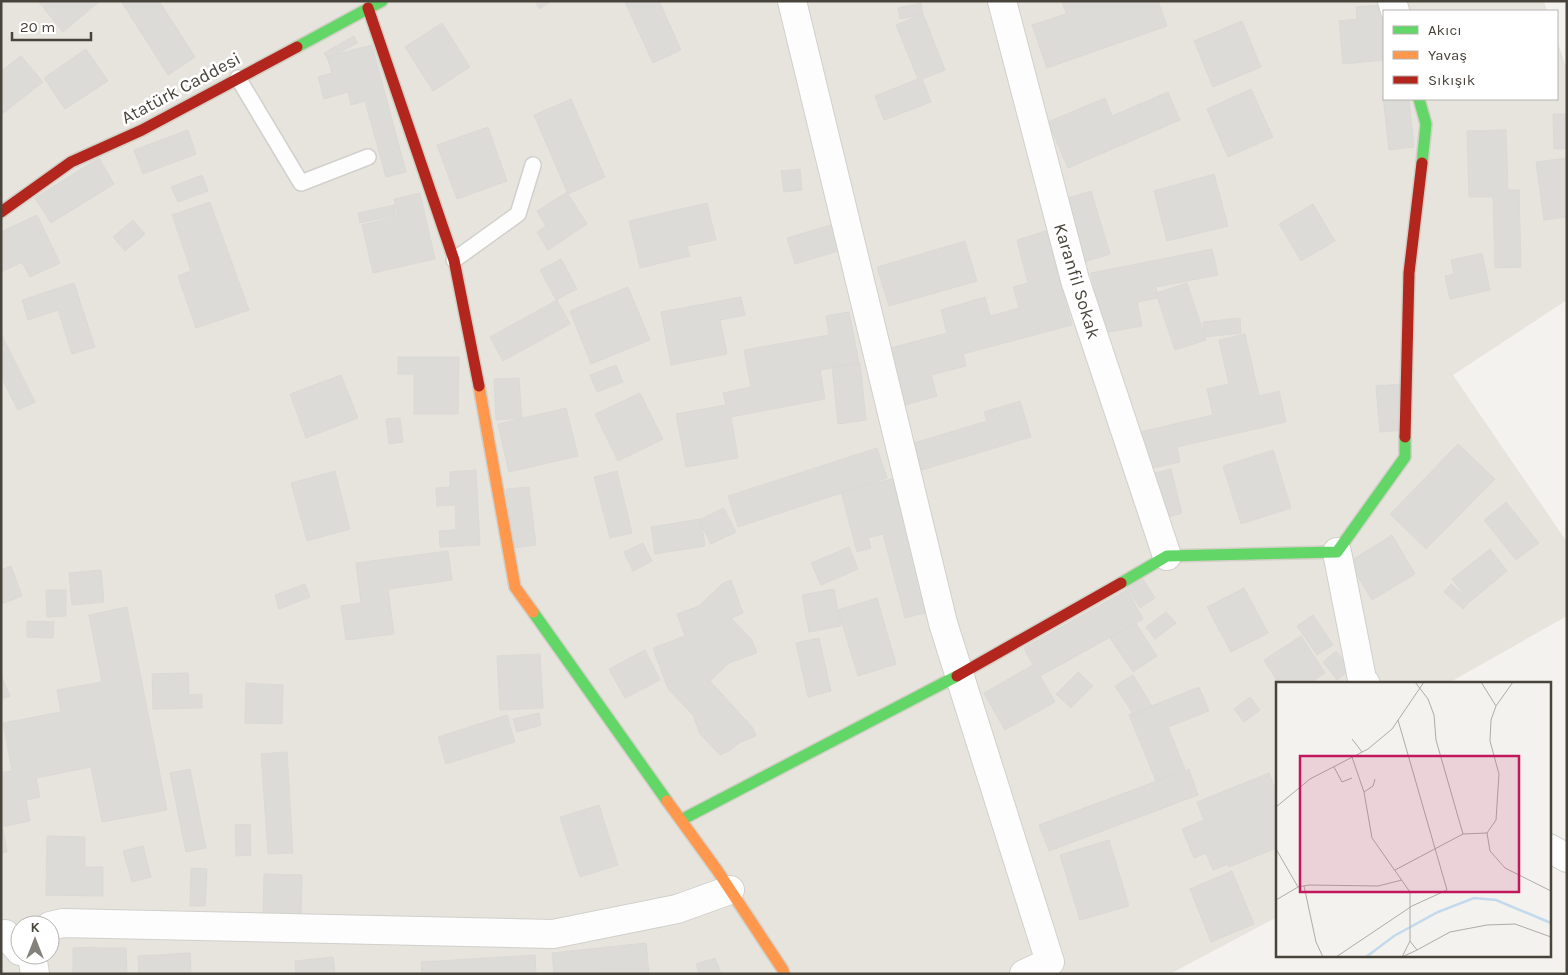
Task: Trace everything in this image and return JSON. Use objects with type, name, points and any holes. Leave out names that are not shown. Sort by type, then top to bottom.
[{"type":"street","name":"Atatürk Caddesi","points":[[1,212],[71,162],[142,130],[382,1]]},
{"type":"street","points":[[792,1],[943,623],[1050,962],[1024,974]]},
{"type":"street","name":"Karanfil Sokak","points":[[1002,1],[1075,280],[1167,556]]},
{"type":"street","points":[[368,8],[454,260],[487,428],[515,587],[730,890],[784,974]]},
{"type":"street","points":[[1364,682],[1362,680],[1337,552],[1405,457],[1408,273],[1426,124],[1419,100]]},
{"type":"street","points":[[681,820],[960,675],[1167,556],[1337,552]]},
{"type":"street","points":[[1550,849],[1567,858]]},
{"type":"street","points":[[60,924],[553,934],[678,910],[730,890]]},
{"type":"lane","points":[[238,78],[301,183],[368,157]]},
{"type":"lane","points":[[454,260],[518,214],[533,165]]},
{"type":"shaded area","points":[[1,1],[1544,1],[1547,10],[1383,10],[1383,100],[1558,100],[1558,43],[1567,70],[1567,300],[1453,375],[1567,542],[1567,616],[1451,682],[1276,682],[1276,918],[1170,974],[1,974]]},
{"type":"building","points":[[38,1],[100,1],[63,32]]},
{"type":"building","points":[[121,1],[159,1],[195,57],[168,75]]},
{"type":"building","points":[[535,1],[552,1],[539,9]]},
{"type":"building","points":[[659,1],[681,50],[653,63],[625,2]]},
{"type":"building","points":[[1062,1],[1158,1],[1167,26],[1047,68],[1032,25],[1066,14]]},
{"type":"building","points":[[921,3],[923,14],[900,19],[898,8]]},
{"type":"building","points":[[1382,5],[1383,60],[1343,64],[1339,21],[1357,19],[1356,7]]},
{"type":"building","points":[[923,14],[945,70],[922,79],[931,102],[884,120],[875,96],[918,79],[896,25]]},
{"type":"building","points":[[1242,21],[1261,67],[1213,87],[1194,41]]},
{"type":"building","points":[[442,23],[470,67],[433,91],[405,47]]},
{"type":"building","points":[[354,36],[357,43],[328,59],[324,53]]},
{"type":"building","points":[[372,45],[406,172],[386,177],[365,101],[351,105],[348,92],[324,99],[318,77],[332,73],[327,57]]},
{"type":"building","points":[[86,49],[108,81],[65,109],[44,78]]},
{"type":"building","points":[[21,56],[43,82],[1,115],[1,71]]},
{"type":"building","points":[[1251,89],[1273,137],[1228,157],[1207,109]]},
{"type":"building","points":[[1168,92],[1180,120],[1068,168],[1048,122],[1105,98],[1112,116]]},
{"type":"building","points":[[571,99],[605,177],[568,194],[534,115]]},
{"type":"building","points":[[1383,100],[1409,100],[1414,147],[1389,150]]},
{"type":"building","points":[[1553,114],[1567,114],[1567,149],[1554,149]]},
{"type":"building","points":[[488,127],[507,181],[457,199],[437,145]]},
{"type":"building","points":[[188,130],[196,154],[143,174],[134,150]]},
{"type":"building","points":[[1506,130],[1508,190],[1519,190],[1521,267],[1495,268],[1493,197],[1469,197],[1467,131]]},
{"type":"building","points":[[99,158],[114,184],[51,223],[35,198]]},
{"type":"building","points":[[1567,158],[1567,217],[1544,220],[1536,162]]},
{"type":"building","points":[[800,169],[802,190],[784,192],[781,171]]},
{"type":"building","points":[[1214,174],[1228,226],[1167,241],[1154,191]]},
{"type":"building","points":[[202,175],[208,191],[178,202],[171,187]]},
{"type":"building","points":[[1091,191],[1110,254],[1084,262],[1065,199]]},
{"type":"building","points":[[567,192],[587,224],[548,250],[537,232],[546,226],[537,211]]},
{"type":"building","points":[[420,193],[435,259],[373,273],[362,225],[398,216],[394,199]]},
{"type":"building","points":[[210,202],[249,310],[196,328],[178,276],[191,271],[172,215]]},
{"type":"building","points":[[707,203],[716,240],[687,246],[690,256],[640,268],[629,221]]},
{"type":"building","points":[[1313,204],[1335,241],[1301,261],[1279,224]]},
{"type":"building","points":[[394,205],[396,215],[360,223],[358,213]]},
{"type":"building","points":[[37,215],[60,263],[30,277],[22,262],[1,272],[1,232]]},
{"type":"building","points":[[133,220],[145,234],[125,251],[113,237]]},
{"type":"building","points":[[837,223],[845,249],[795,264],[787,238]]},
{"type":"building","points":[[1046,231],[1072,325],[963,354],[966,366],[931,375],[937,396],[902,406],[887,349],[947,333],[941,310],[985,297],[990,316],[1019,308],[1013,287],[1028,283],[1017,240]]},
{"type":"building","points":[[965,241],[977,281],[889,306],[877,267]]},
{"type":"building","points":[[1212,249],[1218,275],[1156,287],[1158,298],[1137,302],[1142,326],[1103,333],[1091,273]]},
{"type":"building","points":[[1482,253],[1490,290],[1450,299],[1445,276],[1454,274],[1451,260]]},
{"type":"building","points":[[561,259],[577,289],[556,300],[540,270]]},
{"type":"building","points":[[74,283],[95,347],[72,354],[58,310],[28,320],[22,300]]},
{"type":"building","points":[[1187,283],[1206,340],[1175,350],[1156,293]]},
{"type":"building","points":[[628,287],[650,340],[591,364],[570,311]]},
{"type":"building","points":[[741,297],[745,315],[720,320],[727,354],[671,365],[661,312]]},
{"type":"building","points":[[557,300],[570,324],[503,361],[490,337]]},
{"type":"building","points":[[849,312],[859,363],[820,370],[825,399],[731,417],[738,458],[686,467],[676,414],[726,405],[723,393],[751,387],[744,350],[829,335],[826,316]]},
{"type":"building","points":[[1240,318],[1241,333],[1205,337],[1203,322]]},
{"type":"building","points":[[1,334],[35,402],[18,410],[1,377]]},
{"type":"building","points":[[1245,334],[1259,396],[1279,391],[1286,422],[1177,447],[1180,462],[1144,470],[1136,433],[1213,415],[1207,389],[1229,384],[1219,340]]},
{"type":"building","points":[[398,357],[459,357],[458,414],[414,414],[414,374],[398,374]]},
{"type":"building","points":[[860,363],[866,420],[838,424],[832,366]]},
{"type":"building","points":[[616,365],[623,382],[597,392],[590,375]]},
{"type":"building","points":[[341,375],[358,418],[306,438],[290,394]]},
{"type":"building","points":[[519,378],[522,418],[496,420],[494,379]]},
{"type":"building","points":[[1402,384],[1406,430],[1380,432],[1376,386]]},
{"type":"building","points":[[640,393],[663,439],[618,461],[595,414]]},
{"type":"building","points":[[1020,401],[1031,437],[922,470],[914,443],[987,421],[984,412]]},
{"type":"building","points":[[566,408],[578,456],[509,472],[498,424]]},
{"type":"building","points":[[400,418],[403,442],[389,444],[386,419]]},
{"type":"building","points":[[1458,444],[1495,479],[1426,549],[1390,514]]},
{"type":"building","points":[[877,448],[887,478],[738,527],[728,496]]},
{"type":"building","points":[[1273,450],[1291,508],[1241,524],[1223,466]]},
{"type":"building","points":[[1171,469],[1182,513],[1168,517],[1165,503],[1154,506],[1147,475]]},
{"type":"building","points":[[476,470],[480,545],[440,547],[439,531],[456,530],[455,505],[437,506],[436,488],[450,487],[450,472]]},
{"type":"building","points":[[335,471],[350,529],[307,541],[291,483]]},
{"type":"building","points":[[617,471],[632,533],[610,538],[594,477]]},
{"type":"building","points":[[892,479],[928,612],[905,618],[883,534],[868,538],[871,548],[857,552],[841,492]]},
{"type":"building","points":[[529,487],[536,545],[513,548],[506,489]]},
{"type":"building","points":[[1506,502],[1539,543],[1516,560],[1484,520]]},
{"type":"building","points":[[724,508],[736,532],[711,544],[699,520]]},
{"type":"building","points":[[701,519],[705,546],[655,554],[651,527]]},
{"type":"building","points":[[1392,535],[1415,574],[1372,600],[1349,562]]},
{"type":"building","points":[[643,543],[652,561],[633,571],[624,552]]},
{"type":"building","points":[[849,547],[858,569],[821,585],[811,563]]},
{"type":"building","points":[[1490,549],[1507,571],[1470,602],[1452,579]]},
{"type":"building","points":[[448,551],[452,580],[388,589],[394,634],[346,640],[341,606],[361,603],[356,563]]},
{"type":"building","points":[[11,566],[22,596],[1,604],[1,570]]},
{"type":"building","points":[[101,570],[104,602],[72,605],[69,573]]},
{"type":"building","points":[[1142,578],[1155,598],[1140,608],[1127,588]]},
{"type":"building","points":[[731,580],[743,613],[731,618],[752,640],[757,653],[729,663],[710,681],[753,728],[756,736],[739,743],[720,755],[700,734],[693,715],[668,689],[653,648],[685,636],[677,614],[699,606],[723,583]]},
{"type":"building","points":[[305,584],[310,597],[279,609],[275,595]]},
{"type":"building","points":[[1451,584],[1470,601],[1463,609],[1444,592]]},
{"type":"building","points":[[1244,588],[1268,633],[1231,652],[1207,607]]},
{"type":"building","points":[[834,589],[841,626],[809,632],[802,595]]},
{"type":"building","points":[[46,590],[66,590],[66,616],[47,617]]},
{"type":"building","points":[[1127,590],[1143,619],[1040,676],[1055,702],[1005,730],[984,693],[1033,665],[1024,648]]},
{"type":"building","points":[[877,598],[896,664],[858,676],[838,610]]},
{"type":"building","points":[[127,607],[167,810],[102,822],[91,767],[36,778],[40,797],[26,800],[30,821],[1,827],[1,773],[12,771],[3,723],[61,712],[57,690],[102,682],[89,615]]},
{"type":"building","points":[[1166,612],[1176,623],[1155,639],[1146,627]]},
{"type":"building","points":[[1313,615],[1333,645],[1317,655],[1297,626]]},
{"type":"building","points":[[27,621],[54,622],[53,638],[27,637]]},
{"type":"building","points":[[1135,622],[1157,656],[1133,672],[1110,638]]},
{"type":"building","points":[[1301,636],[1325,673],[1312,682],[1278,682],[1264,660]]},
{"type":"building","points":[[819,638],[831,691],[808,697],[796,643]]},
{"type":"building","points":[[645,650],[660,680],[625,698],[609,669]]},
{"type":"building","points":[[1336,651],[1350,669],[1337,680],[1323,662]]},
{"type":"building","points":[[540,654],[543,708],[500,710],[497,656]]},
{"type":"building","points":[[1078,672],[1093,686],[1071,708],[1056,694]]},
{"type":"building","points":[[188,673],[189,695],[202,694],[202,708],[153,709],[152,674]]},
{"type":"building","points":[[1,675],[10,696],[1,699]]},
{"type":"building","points":[[1133,675],[1152,706],[1135,717],[1115,686]]},
{"type":"building","points":[[246,683],[283,685],[282,724],[245,723]]},
{"type":"building","points":[[1199,687],[1209,711],[1168,727],[1185,769],[1156,781],[1129,715]]},
{"type":"building","points":[[1250,697],[1260,710],[1244,722],[1234,709]]},
{"type":"building","points":[[539,713],[541,725],[517,732],[513,719]]},
{"type":"building","points":[[507,715],[515,742],[446,764],[438,737]]},
{"type":"building","points":[[287,752],[293,853],[268,854],[261,754]]},
{"type":"building","points":[[190,769],[206,848],[186,852],[170,773]]},
{"type":"building","points":[[1189,769],[1198,795],[1049,851],[1039,825]]},
{"type":"building","points":[[1269,773],[1276,791],[1276,848],[1229,867],[1228,864],[1213,870],[1206,853],[1194,858],[1182,829],[1204,820],[1197,802]]},
{"type":"building","points":[[599,805],[618,865],[580,877],[560,817]]},
{"type":"building","points":[[250,824],[251,855],[236,856],[235,825]]},
{"type":"building","points":[[3,829],[7,852],[1,853],[1,830]]},
{"type":"building","points":[[47,836],[85,837],[85,867],[103,867],[103,896],[46,895]]},
{"type":"building","points":[[1109,840],[1129,906],[1080,920],[1060,855]]},
{"type":"building","points":[[143,846],[151,877],[132,882],[123,851]]},
{"type":"building","points":[[191,868],[207,869],[205,906],[190,906]]},
{"type":"building","points":[[1232,871],[1254,924],[1211,942],[1190,889]]},
{"type":"building","points":[[264,874],[302,875],[301,917],[263,916]]},
{"type":"building","points":[[646,943],[649,973],[554,974],[552,953]]},
{"type":"building","points":[[73,948],[126,948],[127,974],[73,974]]},
{"type":"building","points":[[190,953],[191,974],[139,974],[138,956]]},
{"type":"building","points":[[535,955],[536,974],[422,974],[421,962]]},
{"type":"building","points":[[333,957],[335,974],[296,974],[295,961]]},
{"type":"building","points":[[715,958],[721,974],[699,974],[696,964]]},
{"type":"traffic: fast","points":[[297,47],[382,1]]},
{"type":"traffic: fast","points":[[1419,100],[1426,124],[1422,163]]},
{"type":"traffic: fast","points":[[1121,583],[1167,556],[1337,552],[1405,457],[1405,437]]},
{"type":"traffic: fast","points":[[533,612],[667,801]]},
{"type":"traffic: fast","points":[[681,820],[957,676]]},
{"type":"traffic: slow","points":[[479,386],[515,587],[533,612]]},
{"type":"traffic: slow","points":[[667,801],[717,870],[784,974]]},
{"type":"traffic: jam","points":[[368,8],[454,260],[479,386]]},
{"type":"traffic: jam","points":[[1,212],[71,162],[142,130],[297,47]]},
{"type":"traffic: jam","points":[[1405,437],[1409,273],[1422,163]]},
{"type":"traffic: jam","points":[[957,676],[1121,583]]}]
